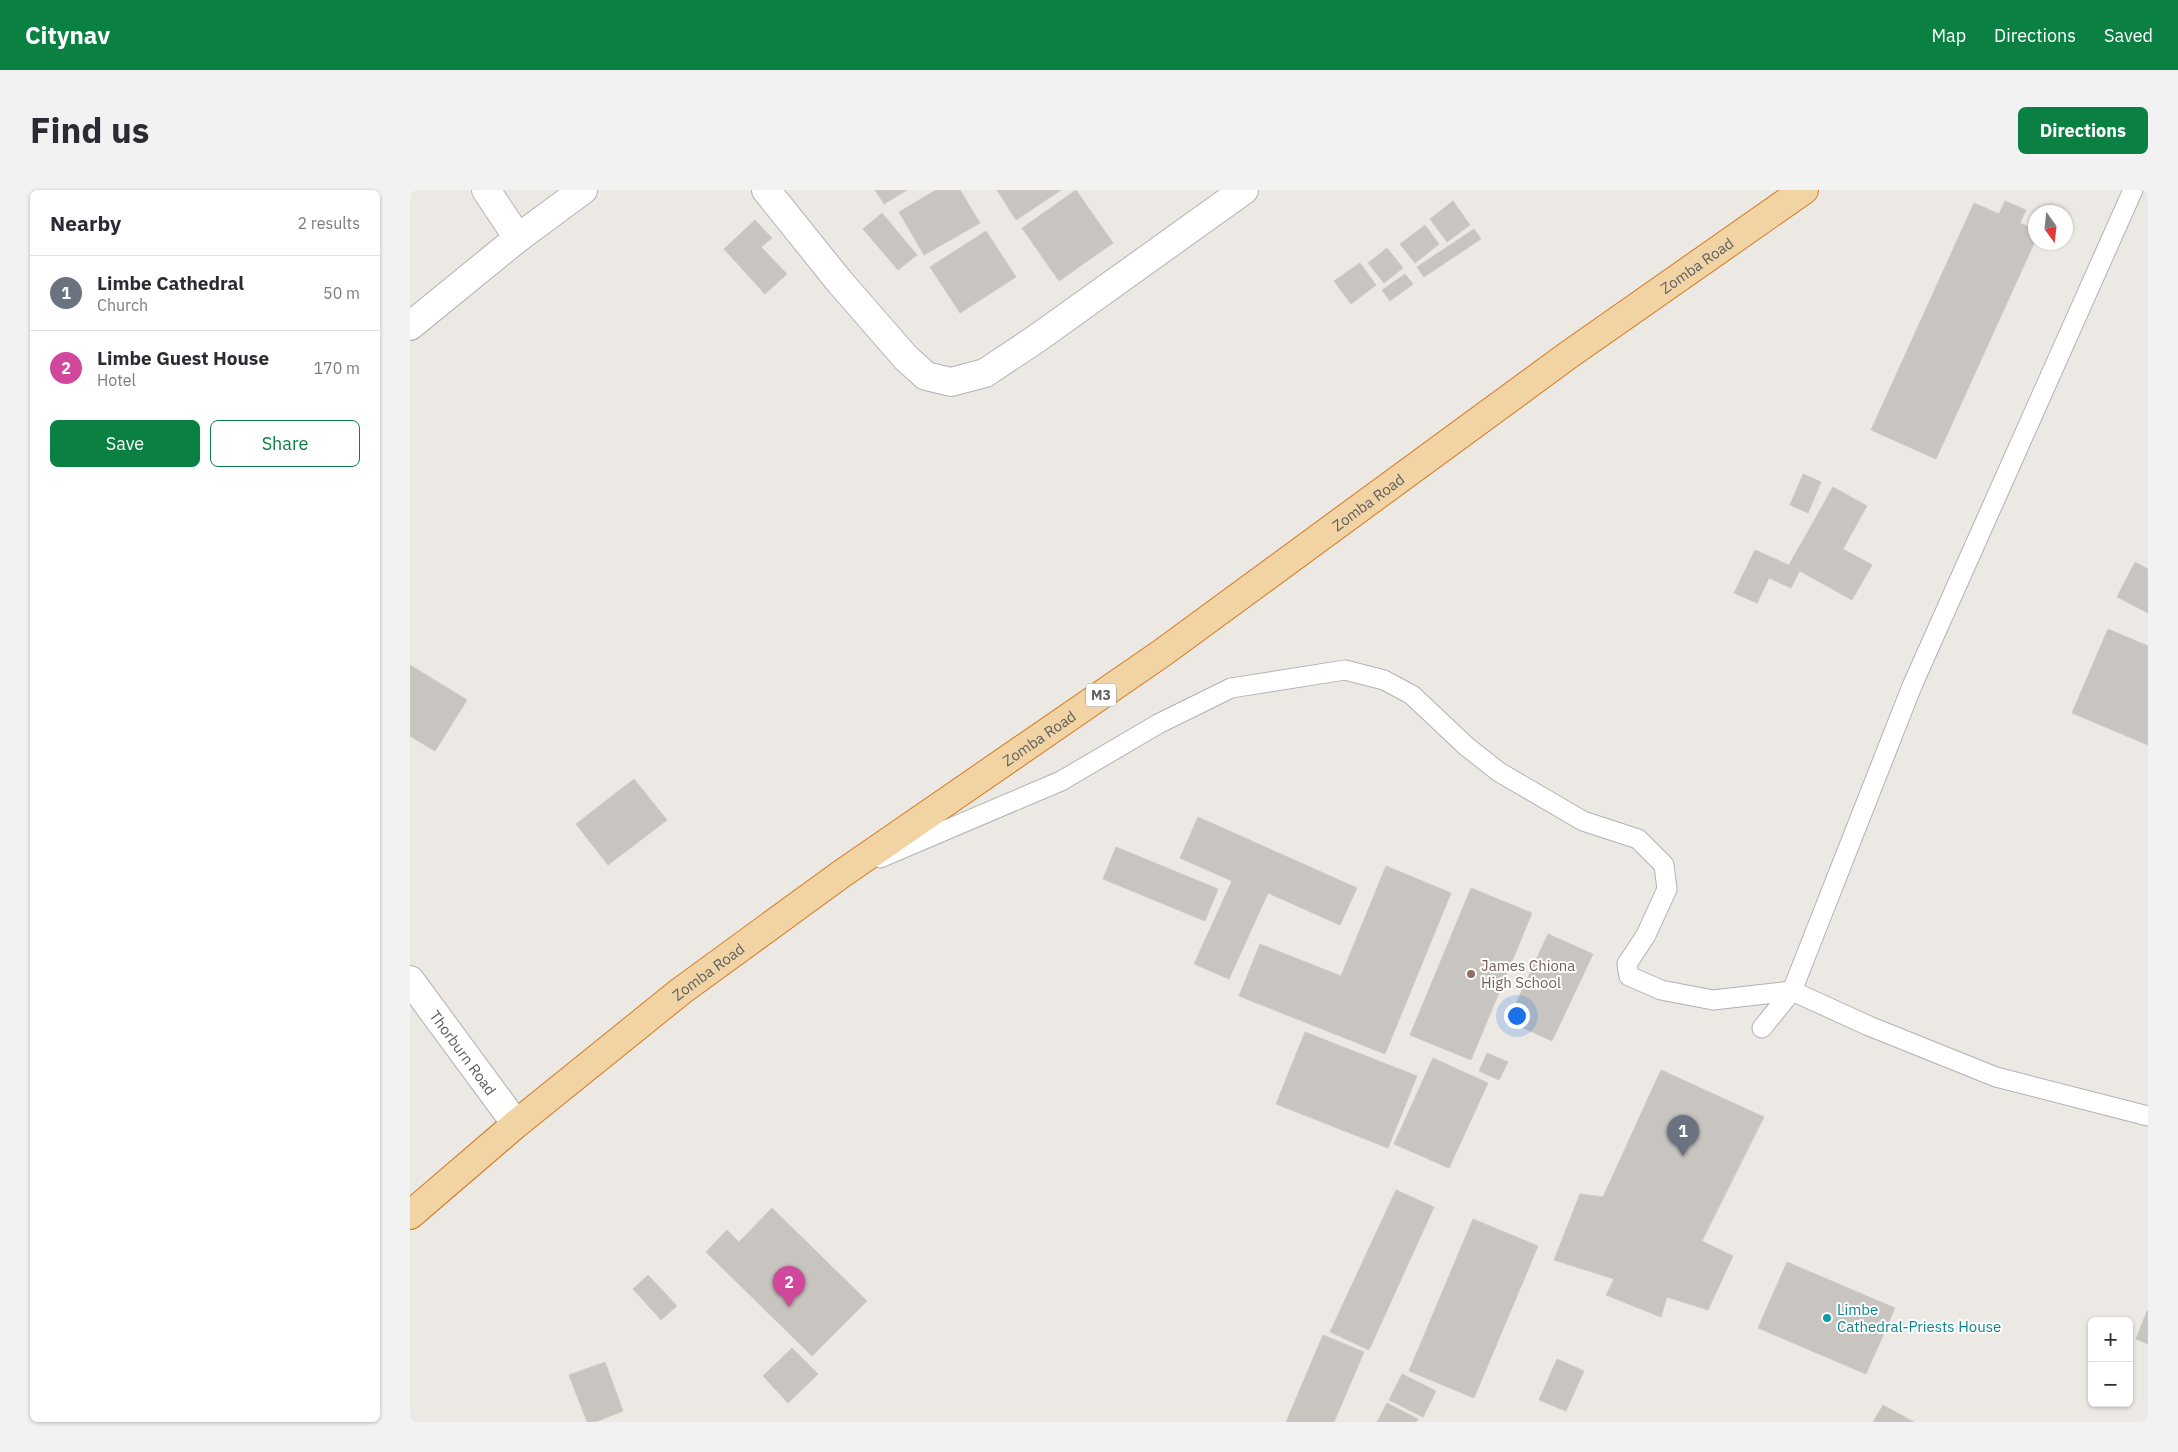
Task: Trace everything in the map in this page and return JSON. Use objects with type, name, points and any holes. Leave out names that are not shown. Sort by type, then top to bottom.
[{"type":"highway","name":"Zomba Road","points":[[410,1215],[516,1124],[681,992],[840,874],[1162,653],[1567,356],[1804,190]]},
{"type":"street","points":[[486,190],[518,238]]},
{"type":"street","points":[[410,326],[518,238],[583,190]]},
{"type":"street","points":[[766,190],[839,281],[906,358],[926,376],[951,382],[985,372],[1029,344],[1244,190]]},
{"type":"street","name":"Thorburn Road","points":[[410,980],[516,1124]]},
{"type":"lane","points":[[1762,1028],[1792,990],[1912,686],[2133,190]]},
{"type":"lane","points":[[840,874],[1061,781],[1158,724],[1231,688],[1345,670],[1384,680],[1412,695],[1466,746],[1499,772],[1583,821],[1638,839],[1664,865],[1667,888],[1646,935],[1627,964],[1629,976],[1661,990],[1713,1000],[1792,990],[1870,1026],[1996,1077],[2148,1116]]},
{"type":"building","points":[[875,190],[907,190],[884,204]]},
{"type":"building","points":[[936,190],[960,190],[980,223],[924,255],[899,212]]},
{"type":"building","points":[[997,190],[1061,190],[1016,220]]},
{"type":"building","points":[[1076,190],[1113,243],[1059,281],[1022,228]]},
{"type":"building","points":[[1453,201],[1470,225],[1447,242],[1430,219]]},
{"type":"building","points":[[2005,201],[2026,210],[2020,223],[2028,226],[2028,250],[2031,250],[1936,459],[1871,430],[1974,203],[1999,214]]},
{"type":"building","points":[[882,213],[917,255],[898,270],[863,229]]},
{"type":"building","points":[[755,220],[772,238],[761,247],[787,274],[765,294],[724,249]]},
{"type":"building","points":[[1425,225],[1439,244],[1415,263],[1400,244]]},
{"type":"building","points":[[1474,229],[1481,239],[1424,277],[1417,267]]},
{"type":"building","points":[[986,231],[1016,277],[960,313],[930,267]]},
{"type":"building","points":[[1387,248],[1403,268],[1384,283],[1368,263]]},
{"type":"building","points":[[1360,263],[1376,285],[1351,304],[1334,281]]},
{"type":"building","points":[[1405,274],[1413,284],[1390,301],[1382,290]]},
{"type":"building","points":[[1803,474],[1821,482],[1808,513],[1790,505]]},
{"type":"building","points":[[1833,487],[1867,506],[1843,549],[1872,565],[1852,600],[1789,565]]},
{"type":"building","points":[[1755,550],[1800,570],[1791,588],[1769,578],[1757,603],[1734,593]]},
{"type":"building","points":[[2135,562],[2148,569],[2148,613],[2117,597]]},
{"type":"building","points":[[2108,629],[2148,646],[2148,745],[2072,713]]},
{"type":"building","points":[[410,665],[467,700],[435,751],[410,736]]},
{"type":"building","points":[[634,779],[667,820],[608,865],[576,824]]},
{"type":"building","points":[[1198,817],[1357,888],[1340,925],[1268,893],[1229,979],[1194,964],[1232,881],[1180,858]]},
{"type":"building","points":[[1116,847],[1218,889],[1205,921],[1103,879]]},
{"type":"building","points":[[1386,866],[1451,893],[1385,1054],[1239,996],[1260,944],[1341,976]]},
{"type":"building","name":"James Chiona High School","points":[[1471,888],[1532,913],[1471,1060],[1410,1035]]},
{"type":"building","points":[[1548,934],[1593,954],[1552,1041],[1508,1021]]},
{"type":"building","points":[[1305,1032],[1417,1076],[1388,1148],[1276,1104]]},
{"type":"building","points":[[1487,1053],[1508,1062],[1499,1080],[1479,1071]]},
{"type":"building","points":[[1433,1058],[1488,1083],[1449,1168],[1394,1144]]},
{"type":"building","points":[[1661,1070],[1764,1117],[1702,1241],[1733,1256],[1708,1310],[1667,1297],[1661,1317],[1606,1295],[1614,1279],[1554,1260],[1580,1194],[1603,1197]]},
{"type":"building","points":[[1396,1190],[1434,1207],[1369,1350],[1330,1332]]},
{"type":"building","points":[[772,1208],[867,1301],[812,1356],[706,1252],[727,1230],[739,1242]]},
{"type":"building","points":[[1473,1219],[1538,1246],[1474,1398],[1409,1371]]},
{"type":"building","name":"Limbe Cathedral-Priests House","points":[[1787,1262],[1895,1308],[1866,1374],[1758,1328]]},
{"type":"building","points":[[648,1275],[677,1306],[661,1320],[633,1289]]},
{"type":"building","points":[[2148,1311],[2148,1344],[2136,1339]]},
{"type":"building","points":[[1323,1335],[1364,1352],[1334,1422],[1286,1422]]},
{"type":"building","points":[[792,1348],[818,1374],[788,1403],[763,1376]]},
{"type":"building","points":[[1557,1359],[1584,1371],[1566,1411],[1539,1400]]},
{"type":"building","points":[[605,1362],[623,1411],[595,1422],[587,1422],[569,1375]]},
{"type":"building","points":[[1402,1374],[1436,1391],[1423,1417],[1389,1400]]},
{"type":"building","points":[[1387,1403],[1418,1419],[1416,1422],[1377,1422]]},
{"type":"building","points":[[1883,1405],[1914,1422],[1873,1422]]},
{"type":"place","name":"James Chiona High School","points":[[1471,974]]},
{"type":"place","name":"Limbe Cathedral","points":[[1683,1156]]},
{"type":"place","name":"Limbe Guest House","points":[[789,1307]]},
{"type":"place","name":"Limbe Cathedral-Priests House","points":[[1827,1318]]}]
